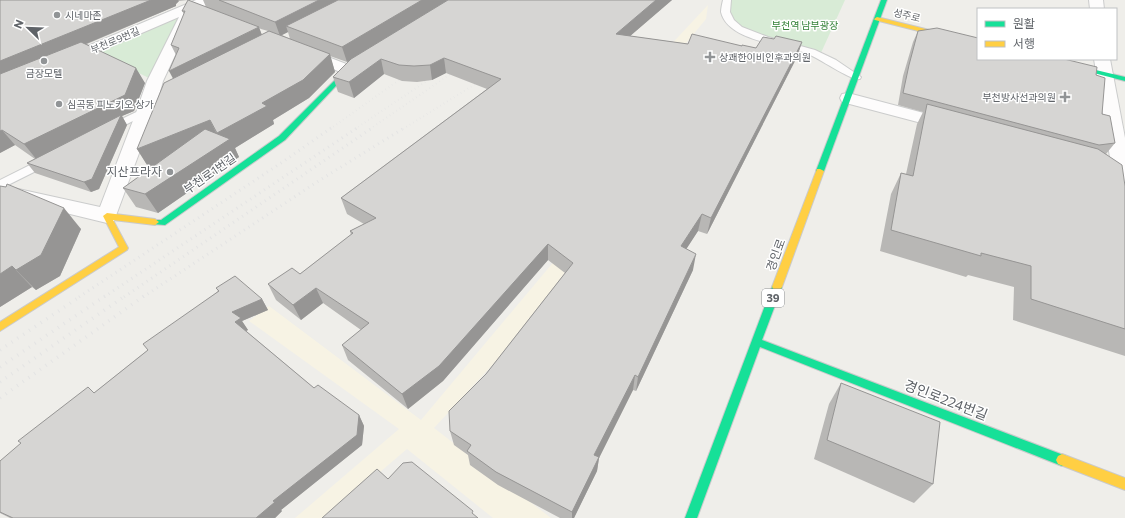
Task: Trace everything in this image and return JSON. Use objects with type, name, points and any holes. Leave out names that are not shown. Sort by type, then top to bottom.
[{"type":"street","points":[[107,216],[153,107],[155,81],[201,7],[172,0]]},
{"type":"street","name":"경인로","points":[[691,518],[884,0]]},
{"type":"street","name":"부천로9번길","points":[[56,64],[201,7]]},
{"type":"street","name":"성주로","points":[[877,20],[977,44]]},
{"type":"street","points":[[293,48],[348,70]]},
{"type":"street","name":"부천로1번길","points":[[107,216],[162,223],[282,138],[348,70],[368,58]]},
{"type":"street","points":[[1051,60],[1103,66],[1125,79]]},
{"type":"street","points":[[1103,66],[1124,178]]},
{"type":"street","points":[[848,98],[963,129]]},
{"type":"street","points":[[1102,167],[1124,178]]},
{"type":"street","points":[[0,191],[107,216],[124,248],[0,327]]},
{"type":"street","name":"경인로224번길","points":[[757,342],[1125,484]]},
{"type":"lane","points":[[727,0],[724,6],[727,17],[735,26],[765,40],[802,48],[820,55],[856,77]]},
{"type":"lane","points":[[98,135],[153,107]]},
{"type":"lane","points":[[0,185],[56,156]]},
{"type":"shaded area","points":[[708,5],[706,19],[678,53],[649,166],[572,279],[434,428],[551,518],[493,518],[407,449],[326,518],[295,518],[399,429],[249,321],[269,306],[421,420],[634,166],[634,152],[651,88],[664,52]]},
{"type":"green space","name":"부천역 남부광장","points":[[727,0],[845,0],[820,55],[748,34],[732,23]]},
{"type":"green space","points":[[188,9],[155,81],[92,50]]},
{"type":"building","points":[[0,0],[151,0],[0,61]]},
{"type":"building","points":[[188,0],[259,27],[169,71],[179,48],[171,45],[185,11],[182,11]]},
{"type":"building","points":[[219,0],[319,0],[275,22]]},
{"type":"building","points":[[338,0],[422,0],[342,47],[286,26]]},
{"type":"building","points":[[448,0],[656,0],[616,34],[688,44],[692,34],[756,48],[763,37],[774,39],[776,36],[802,42],[711,218],[702,214],[681,246],[696,254],[638,377],[635,375],[594,455],[599,457],[572,512],[496,472],[467,451],[471,445],[450,431],[449,411],[486,374],[573,263],[548,244],[439,366],[402,394],[342,345],[369,323],[316,288],[293,305],[268,284],[292,268],[300,274],[353,233],[350,231],[376,218],[341,198],[501,79],[444,58],[430,65],[414,66],[399,65],[381,59],[349,82],[333,77],[351,59]]},
{"type":"building","points":[[937,28],[977,38],[977,60],[1068,60],[1097,67],[1096,75],[1105,78],[1102,114],[1110,116],[1115,143],[1099,145],[903,93],[918,31]]},
{"type":"building","points":[[269,31],[330,54],[303,80],[262,103],[267,106],[217,133],[210,120],[137,149],[164,83]]},
{"type":"building","name":"심곡동 피노키오 상가","points":[[81,42],[136,68],[125,95],[24,144],[2,130],[0,131],[0,74]]},
{"type":"building","points":[[927,104],[1098,149],[1122,165],[1125,186],[1125,329],[1031,299],[1031,266],[981,253],[981,256],[891,230],[901,173],[913,176]]},
{"type":"building","points":[[121,115],[92,179],[84,182],[27,163]]},
{"type":"building","points":[[205,129],[230,139],[145,194],[123,188]]},
{"type":"building","points":[[7,184],[64,208],[41,255],[16,270],[12,266],[0,274],[0,186],[6,187]]},
{"type":"building","points":[[235,276],[262,299],[232,312],[241,318],[235,322],[314,388],[318,385],[359,415],[357,435],[273,501],[275,502],[256,518],[13,518],[0,512],[0,461],[21,443],[18,441],[88,387],[94,393],[148,350],[143,344],[219,291],[216,288]]},
{"type":"building","points":[[841,383],[940,422],[933,484],[827,440]]},
{"type":"building","points":[[412,462],[473,511],[472,513],[478,518],[322,518],[377,469],[388,479],[403,463]]},
{"type":"railway","points":[[370,129],[459,68]]},
{"type":"railway","points":[[330,129],[409,73]]},
{"type":"railway","points":[[355,129],[437,74]]},
{"type":"railway","points":[[403,129],[485,78]]},
{"type":"railway","points":[[79,297],[284,161],[331,128]]},
{"type":"railway","points":[[104,297],[357,128]]},
{"type":"railway","points":[[124,297],[372,128]]},
{"type":"railway","points":[[143,297],[320,180],[404,128]]},
{"type":"railway","points":[[0,350],[81,296]]},
{"type":"railway","points":[[0,367],[105,296]]},
{"type":"railway","points":[[0,382],[125,296]]},
{"type":"railway","points":[[0,398],[144,296]]},
{"type":"traffic: fast","points":[[820,171],[884,0]]},
{"type":"traffic: fast","points":[[1046,60],[1125,79]]},
{"type":"traffic: fast","points":[[155,222],[162,223],[282,138],[348,70],[357,65]]},
{"type":"traffic: fast","points":[[691,518],[777,287]]},
{"type":"traffic: fast","points":[[757,342],[1062,460]]},
{"type":"traffic: slow","points":[[877,19],[977,44]]},
{"type":"traffic: slow","points":[[777,287],[820,171]]},
{"type":"traffic: slow","points":[[0,327],[124,248],[107,216],[155,222]]},
{"type":"traffic: slow","points":[[1062,460],[1125,484]]},
{"type":"place","name":"시네마존","points":[[57,15]]},
{"type":"place","name":"상쾌한이비인후과의원","points":[[710,57]]},
{"type":"place","name":"금장모텔","points":[[44,61]]},
{"type":"place","name":"부천방사선과의원","points":[[1065,97]]},
{"type":"place","name":"심곡동 피노키오 상가","points":[[59,104]]},
{"type":"place","name":"지산프라자","points":[[170,172]]}]
